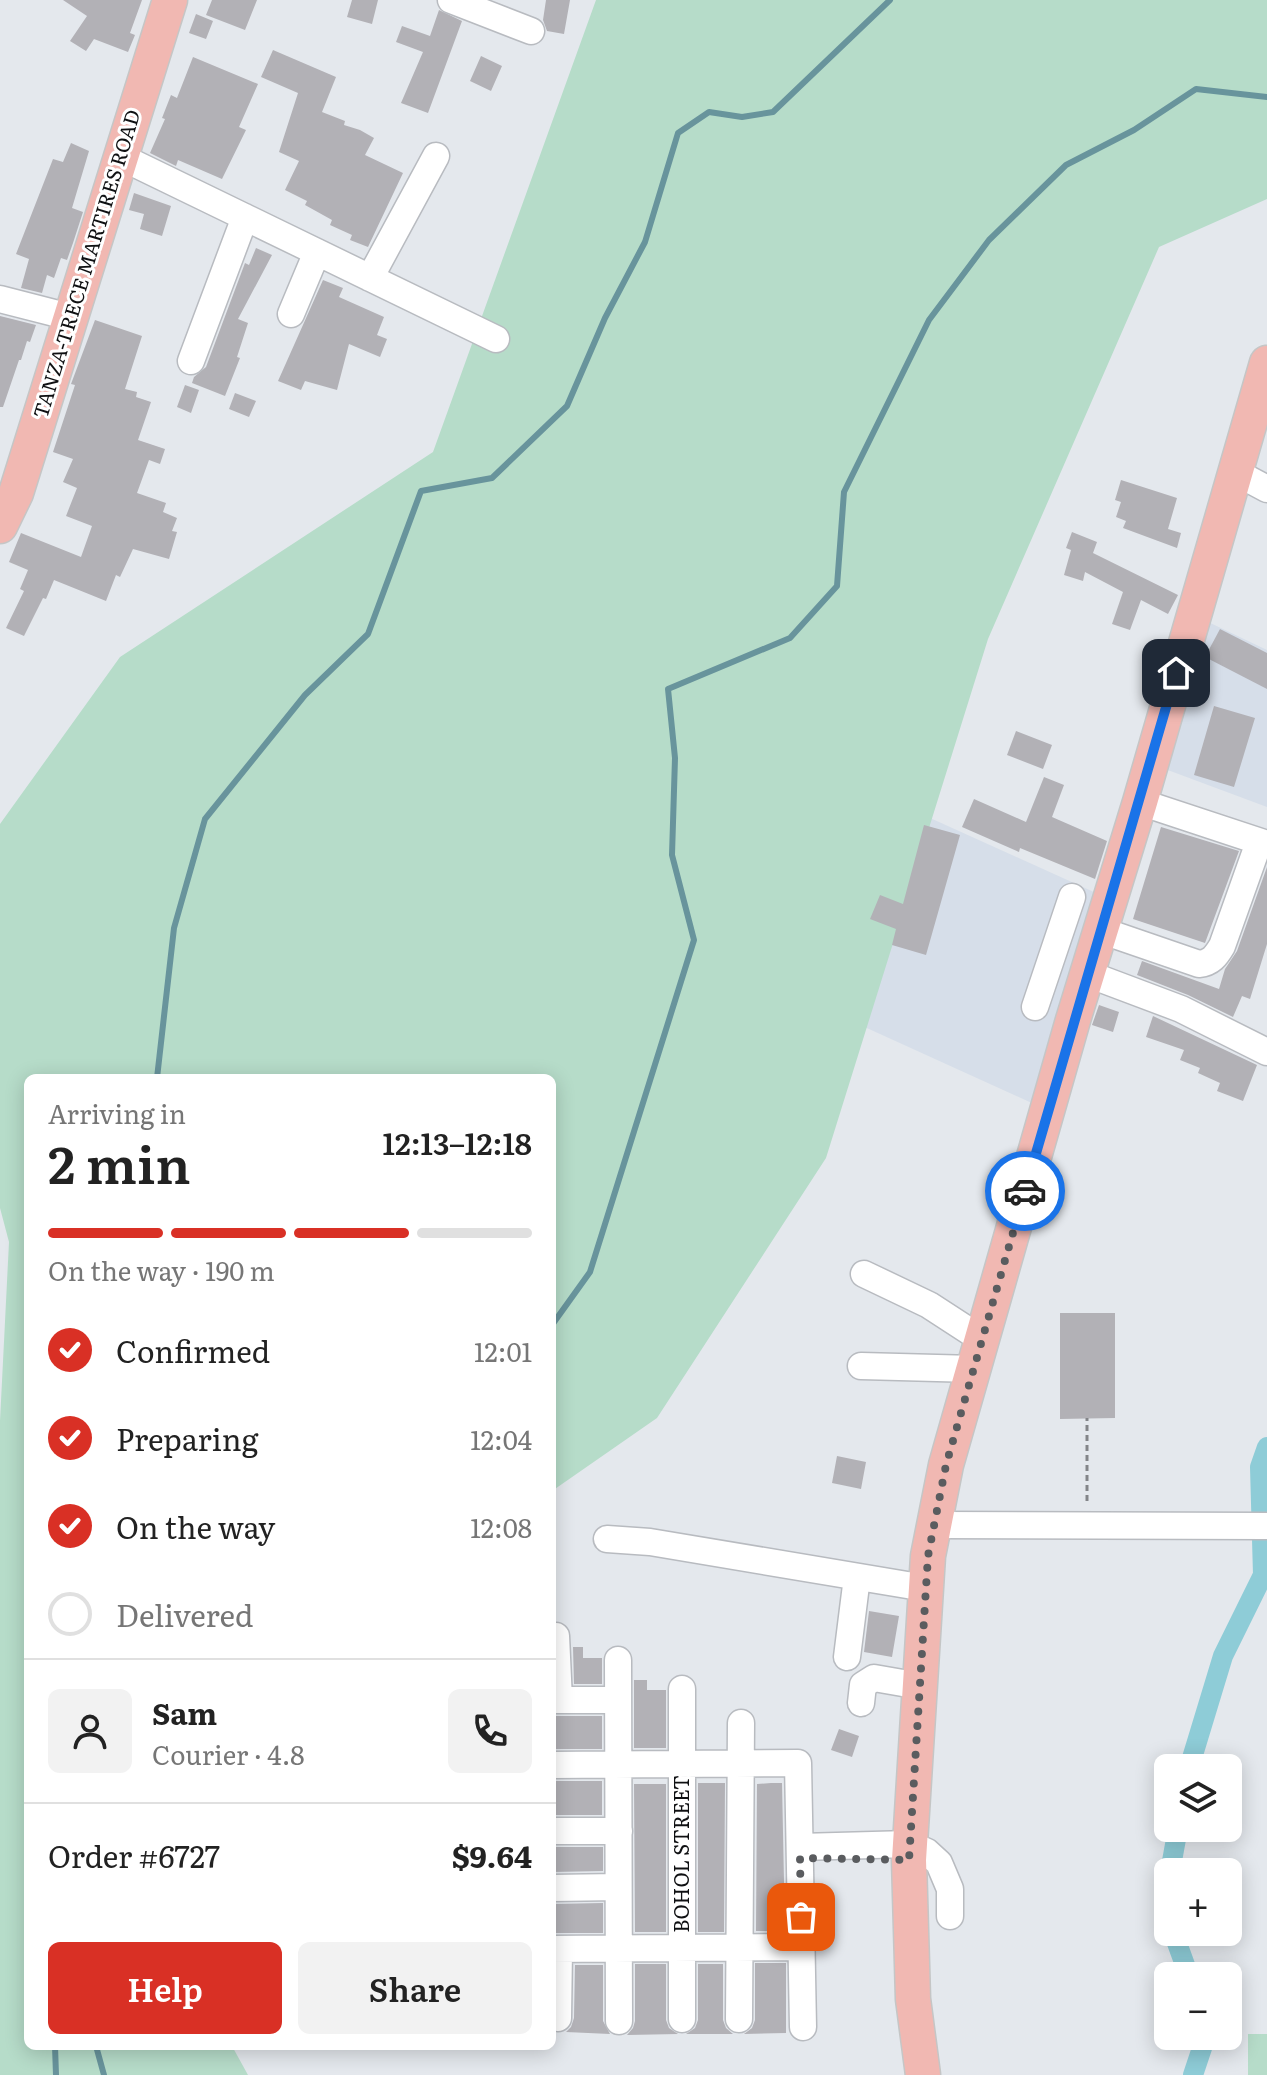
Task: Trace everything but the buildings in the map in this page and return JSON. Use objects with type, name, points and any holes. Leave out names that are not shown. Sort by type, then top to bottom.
[{"type":"main road","name":"TANZA-TRECE MARTIRES ROAD","points":[[0,526],[16,493],[170,0]]},
{"type":"main road","points":[[923,2075],[913,1999],[909,1852],[925,1588],[946,1465],[1267,363]]},
{"type":"street","points":[[451,0],[531,31]]},
{"type":"street","points":[[119,156],[496,339]]},
{"type":"street","points":[[370,278],[436,156]]},
{"type":"street","points":[[191,361],[245,217]]},
{"type":"street","points":[[291,314],[317,252]]},
{"type":"street","points":[[0,299],[70,317]]},
{"type":"street","points":[[1237,473],[1267,489]]},
{"type":"street","points":[[1100,930],[1199,964],[1207,963],[1215,958],[1222,946],[1263,843],[1140,802]]},
{"type":"street","points":[[1035,1007],[1072,897]]},
{"type":"street","points":[[1088,974],[1181,1009],[1267,1052]]},
{"type":"street","points":[[864,1274],[929,1305],[969,1331],[984,1335]]},
{"type":"street","points":[[861,1366],[975,1369]]},
{"type":"street","points":[[934,1525],[1267,1526]]},
{"type":"street","points":[[607,1539],[650,1542],[925,1588]]},
{"type":"street","points":[[847,1657],[857,1577]]},
{"type":"street","points":[[556,1636],[556,1700],[618,1700]]},
{"type":"street","points":[[618,1660],[619,2021]]},
{"type":"street","points":[[861,1703],[863,1685],[874,1678],[920,1686]]},
{"type":"street","name":"BOHOL STREET","points":[[682,1689],[682,2019]]},
{"type":"street","points":[[739,2019],[741,1723]]},
{"type":"street","points":[[556,1765],[798,1763],[803,2027]]},
{"type":"street","points":[[556,1831],[619,1831]]},
{"type":"street","points":[[800,1852],[927,1852],[939,1863],[950,1889],[950,1916]]},
{"type":"street","points":[[556,1888],[618,1887]]},
{"type":"street","points":[[556,1949],[802,1947]]},
{"type":"street","points":[[556,1972],[558,2018]]},
{"type":"path","points":[[1087,1418],[1087,1525]]},
{"type":"shaded area","points":[[1204,620],[1267,650],[1267,807],[1165,769]]},
{"type":"shaded area","points":[[897,803],[1096,893],[1034,1104],[836,1014]]},
{"type":"green space","points":[[596,0],[1267,0],[1267,199],[1159,247],[988,639],[826,1158],[657,1418],[556,1488],[556,1074],[24,1074],[24,2050],[234,2050],[248,2075],[0,2075],[0,1421],[9,1242],[0,1208],[0,824],[120,657],[433,452]]},
{"type":"green space","points":[[1248,2034],[1267,2034],[1267,2075],[1248,2075]]},
{"type":"waterway","points":[[157,1074],[174,928],[205,819],[305,695],[368,634],[421,491],[492,478],[567,406],[605,318],[645,242],[678,133],[709,112],[742,117],[773,112],[890,0]]},
{"type":"waterway","points":[[556,1319],[590,1272],[694,940],[672,855],[675,758],[668,689],[790,638],[837,586],[844,492],[929,320],[989,240],[1066,165],[1134,130],[1196,89],[1267,97]]},
{"type":"waterway","points":[[1193,1754],[1223,1656],[1263,1575],[1260,1467],[1267,1447]]},
{"type":"waterway","points":[[1173,1858],[1175,1842]]},
{"type":"waterway","points":[[1178,1946],[1184,1962]]},
{"type":"waterway","points":[[55,2050],[56,2075]]},
{"type":"waterway","points":[[97,2050],[104,2075]]},
{"type":"waterway","points":[[1193,2075],[1201,2050]]},
{"type":"way so far","points":[[801,1917],[800,1858],[909,1860],[928,1556],[946,1465],[1025,1191]]},
{"type":"route","points":[[1025,1191],[1176,673]]}]
